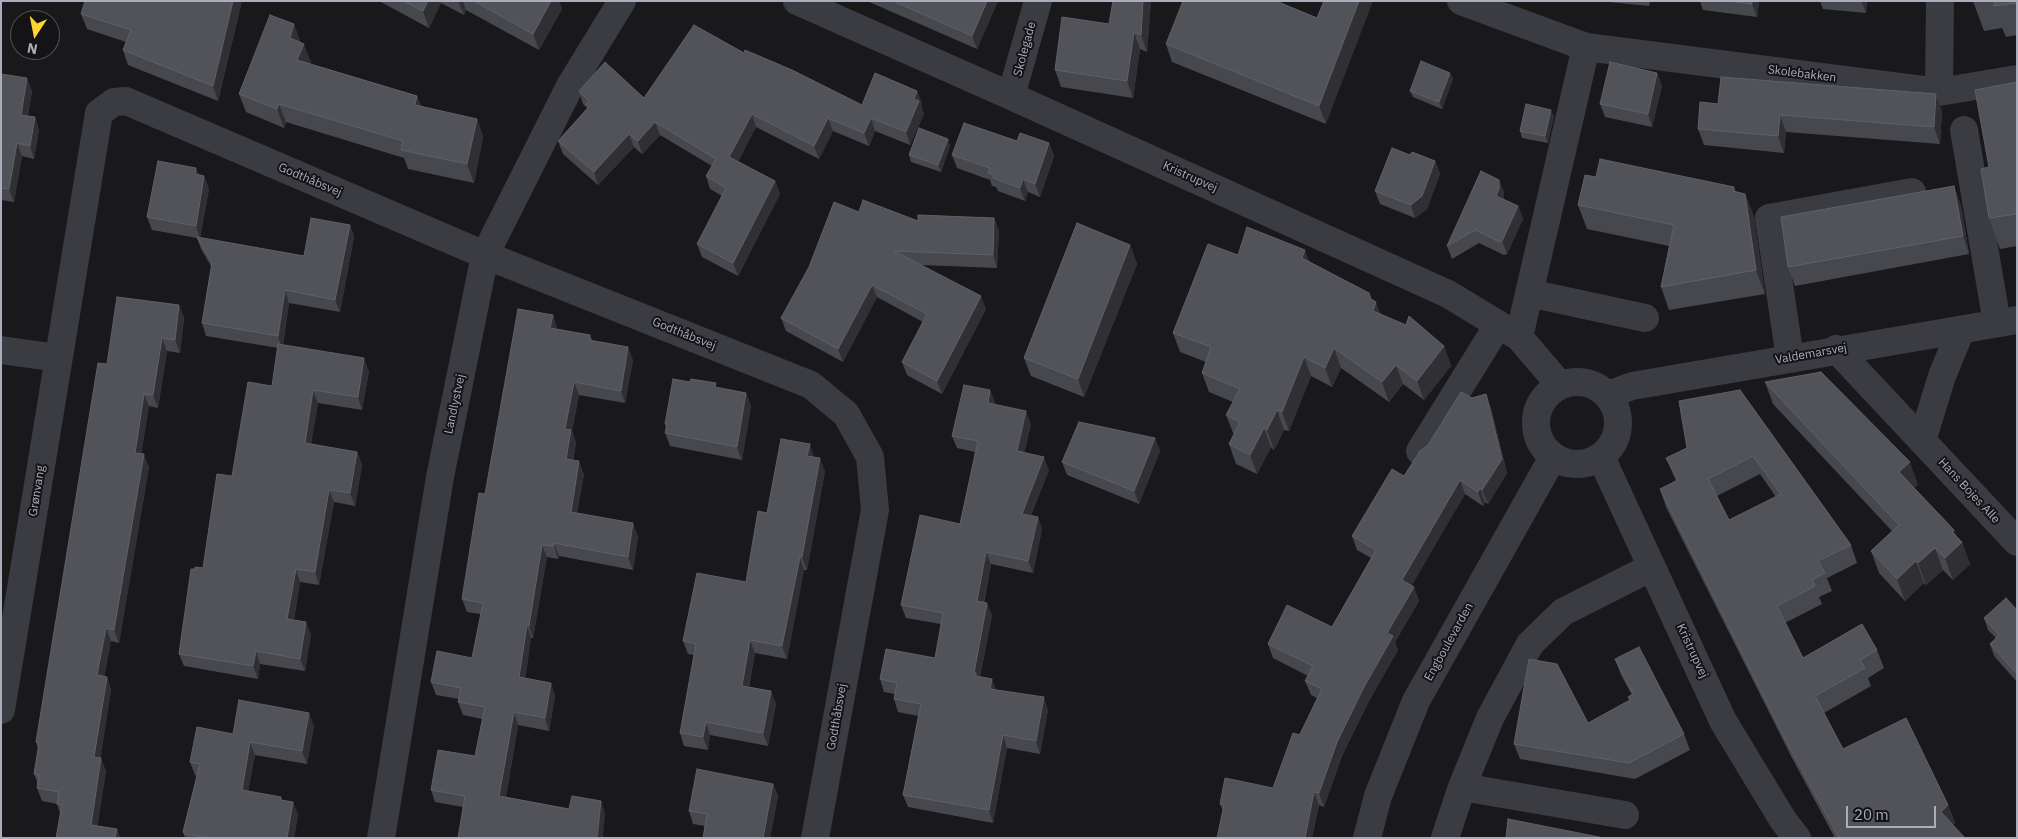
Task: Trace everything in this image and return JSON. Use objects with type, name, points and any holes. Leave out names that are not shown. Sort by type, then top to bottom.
[{"type":"street","name":"Landlystvej","points":[[381,838],[440,477],[486,255],[570,86],[622,1]]},
{"type":"street","name":"Kristrupvej","points":[[797,1],[844,11],[1011,96],[1448,294],[1508,331],[1560,385]]},
{"type":"street","name":"Skolegade","points":[[1011,96],[1038,1]]},
{"type":"street","name":"Skolebakken","points":[[1461,1],[1586,47],[1939,92],[2017,79]]},
{"type":"street","points":[[1939,92],[1940,1]]},
{"type":"street","points":[[1420,451],[1508,331],[1529,293],[1586,47]]},
{"type":"street","name":"Godthåbsvej","points":[[114,102],[126,101],[486,255],[811,385],[846,414],[870,457],[875,510],[815,838]]},
{"type":"street","name":"Grønvang","points":[[1,710],[8,623],[58,358],[99,113],[114,102]]},
{"type":"street","points":[[1964,130],[2007,322]]},
{"type":"street","points":[[1790,358],[1769,218],[1912,192]]},
{"type":"street","points":[[1529,293],[1645,318]]},
{"type":"street","name":"Valdemarsvej","points":[[1608,395],[1632,386],[1836,349],[2007,322]]},
{"type":"street","points":[[1922,441],[1942,376],[1961,330]]},
{"type":"street","name":"Hans Bojes Alle","points":[[1836,349],[1922,441],[2006,516],[2017,542]]},
{"type":"street","points":[[1,350],[58,358]]},
{"type":"street","points":[[1573,382],[1586,383],[1598,387],[1608,395],[1618,416],[1616,439],[1610,449],[1601,457],[1590,462],[1577,464],[1553,457],[1541,443],[1536,425],[1537,413],[1542,401],[1560,385],[1573,382]]},
{"type":"street","name":"Engboulevarden","points":[[1367,838],[1378,796],[1416,701],[1553,457]]},
{"type":"street","name":"Kristrupvej","points":[[1601,457],[1724,721],[1783,820],[1797,838]]},
{"type":"street","points":[[1445,838],[1462,786],[1490,718],[1530,644],[1563,612],[1652,567]]},
{"type":"street","points":[[1462,786],[1625,815]]},
{"type":"building","points":[[85,1],[233,1],[213,86],[123,50],[131,30],[81,14]]},
{"type":"building","points":[[404,1],[428,1],[423,11]]},
{"type":"building","points":[[474,1],[551,1],[533,34]]},
{"type":"building","points":[[893,1],[987,1],[972,36]]},
{"type":"building","points":[[1113,1],[1143,1],[1141,35],[1134,32],[1127,81],[1055,70],[1062,17],[1109,24]]},
{"type":"building","points":[[1183,1],[1276,1],[1317,18],[1324,1],[1359,1],[1319,106],[1166,44]]},
{"type":"building","points":[[1729,1],[1752,1],[1752,4]]},
{"type":"building","points":[[1994,1],[2017,1],[2017,3],[1994,6]]},
{"type":"building","points":[[270,15],[294,24],[290,38],[304,44],[297,60],[417,96],[415,105],[477,119],[467,164],[401,150],[403,141],[279,104],[277,109],[239,94]]},
{"type":"building","points":[[694,25],[744,53],[745,50],[792,70],[862,105],[875,73],[917,91],[914,99],[919,101],[906,132],[871,118],[864,133],[828,118],[814,146],[752,114],[729,157],[775,181],[733,263],[697,244],[726,188],[706,176],[716,159],[655,122],[638,141],[629,134],[594,172],[558,141],[589,107],[586,104],[589,101],[579,91],[605,62],[644,98]]},
{"type":"building","points":[[1421,61],[1450,73],[1439,102],[1410,91]]},
{"type":"building","points":[[1610,62],[1657,73],[1648,114],[1600,104]]},
{"type":"building","points":[[1,74],[27,78],[21,115],[35,117],[30,146],[17,143],[9,189],[1,188]]},
{"type":"building","points":[[1721,77],[1936,94],[1934,127],[1780,115],[1778,136],[1698,129],[1700,102],[1718,104]]},
{"type":"building","points":[[2017,82],[2017,214],[1989,218],[1981,169],[1989,167],[1975,90]]},
{"type":"building","points":[[1526,104],[1551,110],[1545,136],[1520,131]]},
{"type":"building","points":[[964,123],[1017,141],[1020,133],[1049,143],[1035,184],[1023,179],[1020,188],[993,178],[994,175],[988,173],[990,168],[952,155]]},
{"type":"building","points":[[919,128],[948,139],[938,165],[909,155]]},
{"type":"building","points":[[1392,148],[1410,155],[1412,152],[1435,161],[1422,196],[1411,205],[1375,191]]},
{"type":"building","points":[[1600,159],[1734,187],[1733,191],[1745,194],[1756,270],[1661,287],[1674,225],[1578,205],[1585,175],[1596,177]]},
{"type":"building","points":[[158,161],[196,168],[195,174],[204,176],[196,226],[147,217]]},
{"type":"building","points":[[1481,171],[1499,180],[1499,189],[1496,196],[1518,206],[1502,241],[1500,242],[1475,230],[1447,246]]},
{"type":"building","points":[[1954,186],[1963,236],[1788,267],[1781,217]]},
{"type":"building","points":[[863,200],[918,221],[918,215],[994,218],[993,255],[894,251],[981,296],[937,381],[902,362],[927,314],[872,285],[838,349],[781,318],[809,267],[834,202],[859,212]]},
{"type":"building","points":[[311,218],[350,225],[335,300],[285,290],[278,336],[202,323],[212,263],[197,237],[304,256]]},
{"type":"building","points":[[1077,223],[1130,245],[1078,379],[1024,358]]},
{"type":"building","points":[[1247,227],[1305,250],[1302,258],[1369,293],[1371,299],[1376,302],[1373,311],[1406,325],[1409,316],[1444,346],[1417,381],[1396,365],[1382,382],[1334,348],[1325,368],[1304,357],[1282,412],[1277,410],[1267,430],[1264,428],[1250,455],[1229,444],[1240,422],[1226,415],[1240,389],[1202,373],[1211,347],[1173,333],[1208,244],[1238,255]]},
{"type":"building","points":[[117,297],[179,305],[175,340],[162,338],[153,395],[144,394],[135,453],[144,454],[114,630],[106,628],[97,675],[107,677],[94,757],[101,758],[91,825],[117,829],[115,838],[56,838],[62,805],[57,804],[59,792],[37,788],[39,775],[34,774],[39,743],[36,742],[98,363],[107,364]]},
{"type":"building","points":[[518,309],[553,315],[550,328],[590,335],[589,340],[628,347],[621,391],[574,382],[565,429],[571,430],[566,459],[579,461],[571,512],[633,523],[628,557],[554,543],[554,546],[542,545],[519,677],[551,683],[545,718],[514,712],[499,796],[569,809],[572,796],[601,801],[597,838],[458,838],[465,796],[431,790],[438,750],[475,756],[485,707],[458,702],[461,688],[431,682],[437,651],[472,658],[483,603],[462,599],[479,493],[485,494]]},
{"type":"building","points":[[278,344],[364,358],[358,397],[313,390],[305,443],[357,452],[350,493],[329,490],[315,572],[296,569],[287,619],[306,622],[300,659],[256,651],[253,666],[179,654],[191,569],[195,569],[195,567],[203,568],[217,474],[232,476],[248,382],[272,386]]},
{"type":"building","points":[[1821,372],[1910,462],[1899,472],[1954,530],[1952,532],[1962,542],[1945,558],[1935,548],[1918,563],[1916,561],[1897,579],[1871,551],[1899,525],[1765,382]]},
{"type":"building","points":[[673,379],[690,382],[691,379],[716,383],[715,387],[746,393],[737,447],[665,433]]},
{"type":"building","points":[[964,385],[990,390],[988,403],[1026,411],[1017,451],[1044,457],[1022,514],[1038,517],[1028,561],[986,552],[977,601],[987,603],[974,673],[976,673],[976,676],[992,679],[990,689],[1044,697],[1036,741],[1003,735],[989,810],[903,795],[921,704],[894,699],[897,683],[880,679],[886,649],[935,658],[943,613],[901,605],[920,515],[960,524],[978,441],[952,436]]},
{"type":"building","points":[[1740,390],[1851,545],[1818,561],[1825,573],[1812,580],[1815,586],[1777,606],[1803,658],[1862,624],[1877,650],[1860,660],[1865,668],[1815,696],[1843,749],[1906,718],[1948,805],[1941,812],[1965,838],[1839,838],[1785,739],[1660,489],[1678,480],[1666,458],[1687,448],[1679,401]],"holes":[[[1753,456],[1781,494],[1729,520],[1708,479]]]},
{"type":"building","points":[[1461,392],[1472,398],[1486,394],[1502,459],[1482,490],[1480,488],[1478,492],[1460,480],[1402,580],[1414,587],[1387,633],[1393,636],[1364,687],[1337,742],[1319,793],[1314,792],[1305,838],[1217,838],[1224,805],[1220,804],[1225,778],[1273,788],[1293,733],[1300,735],[1322,689],[1305,681],[1313,666],[1268,644],[1287,605],[1332,627],[1376,550],[1352,536],[1392,469],[1404,476],[1420,451],[1428,445]]},
{"type":"building","points":[[1079,422],[1155,438],[1134,491],[1062,462]]},
{"type":"building","points":[[781,439],[810,444],[807,456],[820,458],[802,557],[800,557],[782,646],[750,640],[742,686],[771,691],[763,733],[706,722],[703,737],[680,733],[696,644],[683,641],[697,573],[746,582],[758,511],[767,513]]},
{"type":"building","points":[[2006,598],[2017,610],[2017,674],[1990,644],[1999,635],[1984,618]]},
{"type":"building","points":[[1639,647],[1684,734],[1629,763],[1514,744],[1529,659],[1557,664],[1588,723],[1630,700],[1628,697],[1633,694],[1615,659]]},
{"type":"building","points":[[239,700],[309,713],[302,751],[250,742],[242,790],[281,797],[281,800],[293,802],[287,838],[209,838],[183,832],[200,764],[190,762],[197,727],[233,734]]},
{"type":"building","points":[[697,769],[773,784],[763,838],[703,838],[707,814],[689,811]]},
{"type":"building","points":[[1508,819],[1604,838],[1506,838]]}]
